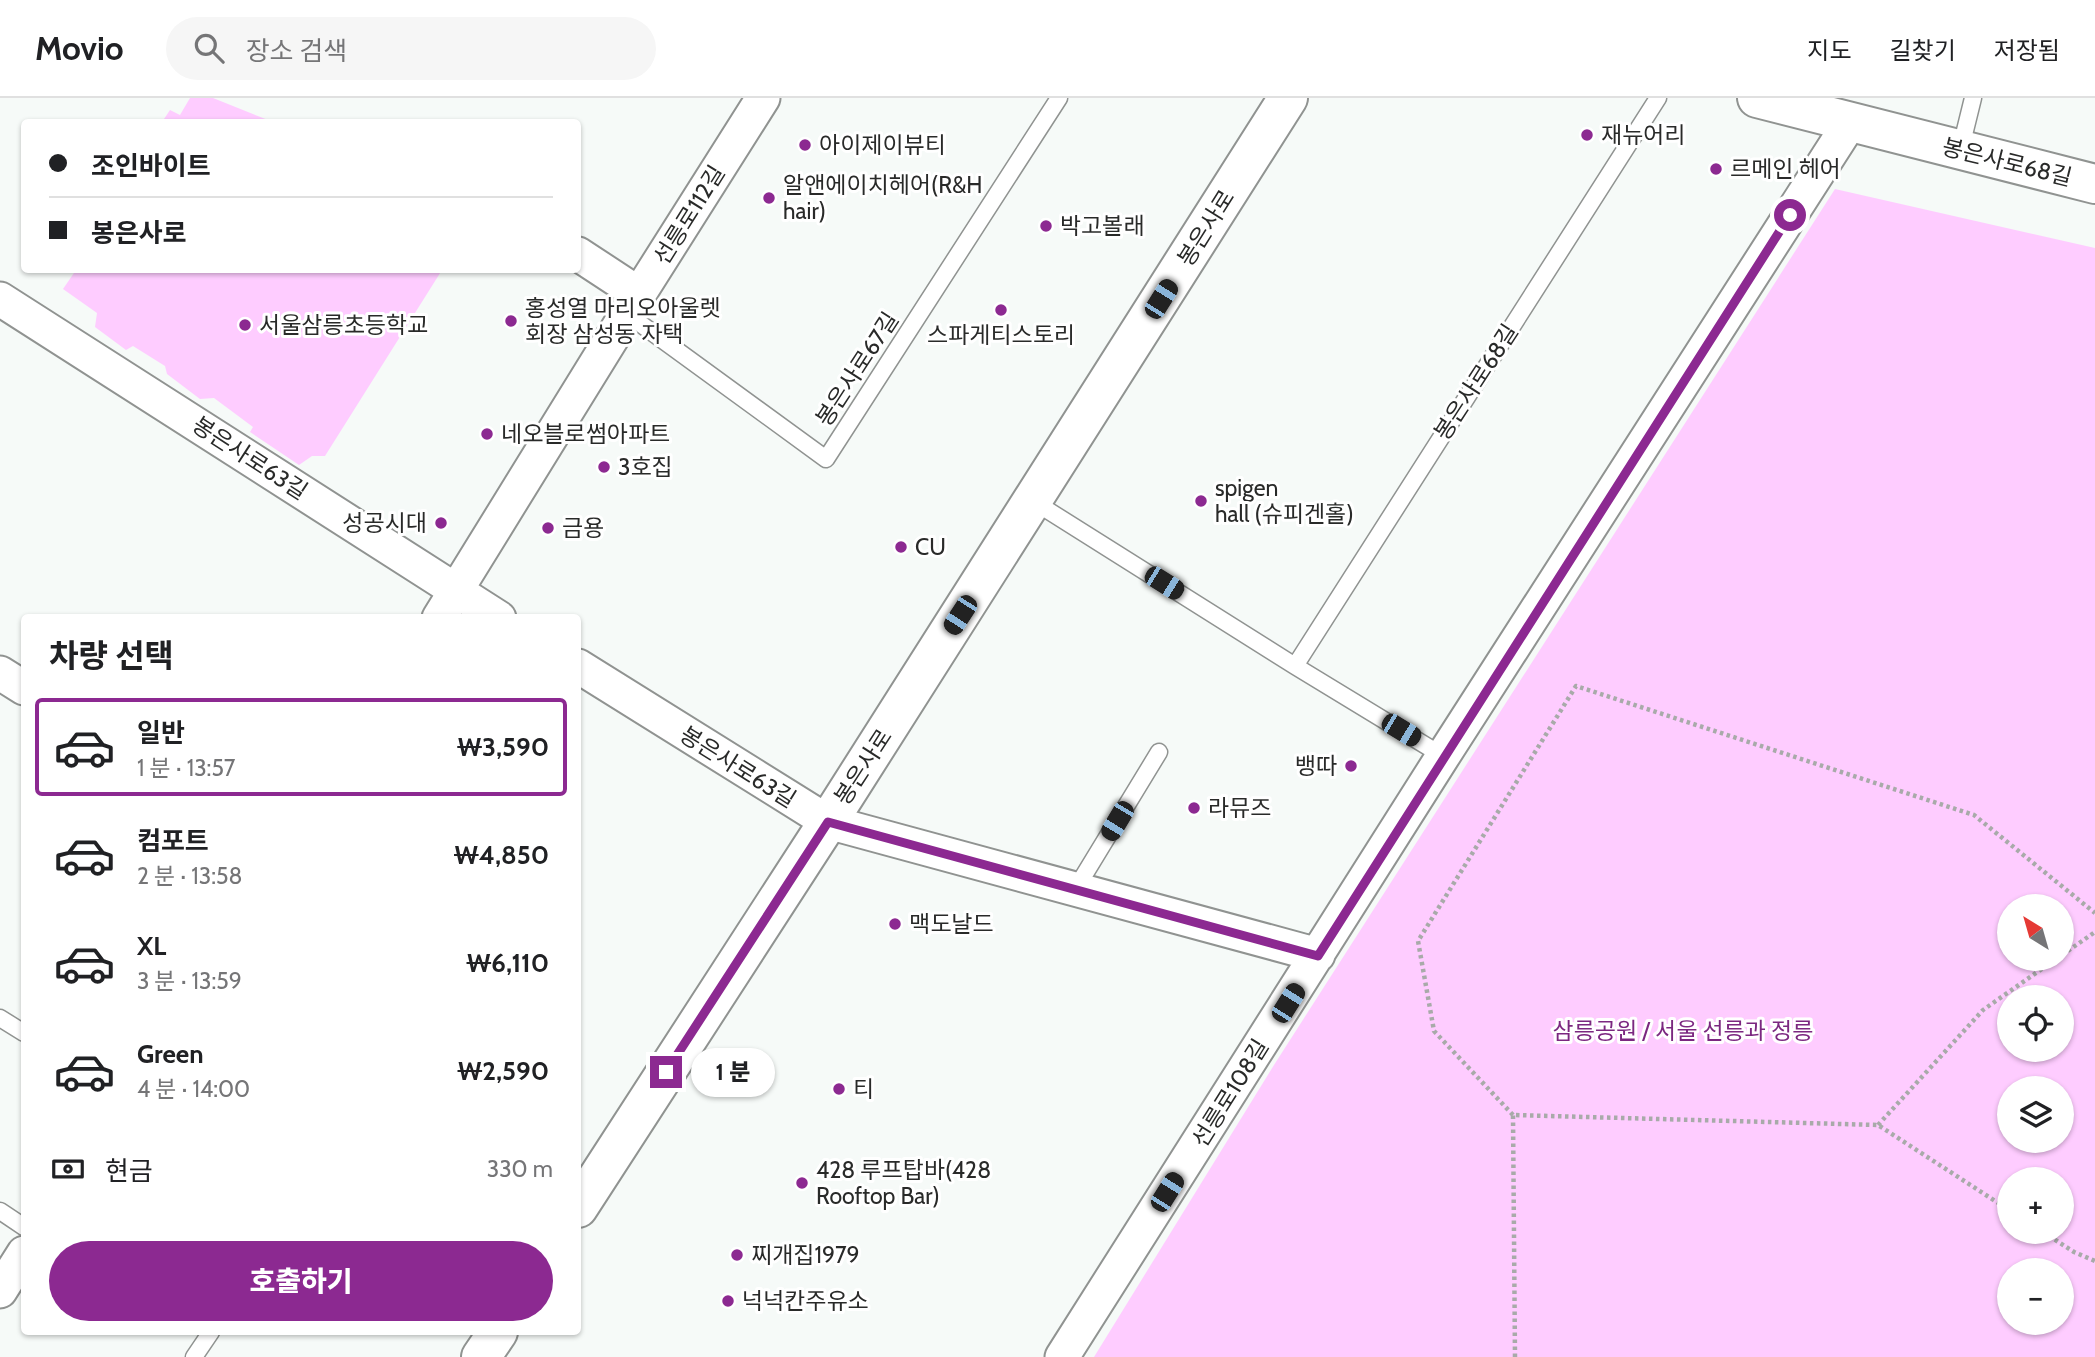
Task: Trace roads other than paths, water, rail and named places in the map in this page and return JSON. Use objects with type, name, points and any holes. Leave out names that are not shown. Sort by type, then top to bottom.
[{"type":"main road","name":"봉은사로","points":[[581,1203],[1034,501],[1289,98]]},
{"type":"main road","name":"봉은사로68길","points":[[1757,98],[2095,184]]},
{"type":"main road","points":[[481,1357],[496,1335]]},
{"type":"street","name":"선릉로112길","points":[[448,604],[763,98]]},
{"type":"street","name":"선릉로108길","points":[[1062,1357],[1443,755],[1851,121]]},
{"type":"street","points":[[581,257],[633,304]]},
{"type":"street","name":"봉은사로63길","points":[[0,299],[448,604],[484,614]]},
{"type":"street","name":"봉은사로63길","points":[[581,668],[828,822],[1318,956]]},
{"type":"street","points":[[0,673],[21,686]]},
{"type":"street","points":[[0,1291],[21,1258]]},
{"type":"lane","name":"봉은사로67길","points":[[633,304],[826,459],[1059,98]]},
{"type":"lane","name":"봉은사로68길","points":[[1294,666],[1658,98]]},
{"type":"lane","points":[[1961,151],[1973,98]]},
{"type":"lane","points":[[1034,501],[1294,666],[1443,755]]},
{"type":"lane","points":[[1075,890],[1159,752]]},
{"type":"lane","points":[[0,1018],[21,1031]]},
{"type":"lane","points":[[0,1211],[21,1225]]},
{"type":"lane","points":[[194,1357],[209,1335]]},
{"type":"place","name":"재뉴어리","points":[[1587,135]]},
{"type":"place","name":"아이제이뷰티","points":[[805,145]]},
{"type":"place","name":"르메인 헤어","points":[[1716,169]]},
{"type":"place","name":"알앤에이치헤어(R&H hair)","points":[[769,198]]},
{"type":"place","name":"박고볼래","points":[[1046,226]]},
{"type":"place","name":"스파게티스토리","points":[[1001,310]]},
{"type":"place","name":"홍성열 마리오아울렛 회장 삼성동 자택","points":[[511,321]]},
{"type":"place","name":"서울삼릉초등학교","points":[[245,325]]},
{"type":"place","name":"네오블로썸아파트","points":[[487,434]]},
{"type":"place","name":"3호집","points":[[604,467]]},
{"type":"place","name":"spigen hall (슈피겐홀)","points":[[1201,501]]},
{"type":"place","name":"성공시대","points":[[441,523]]},
{"type":"place","name":"금용","points":[[548,528]]},
{"type":"place","name":"CU","points":[[901,547]]},
{"type":"place","name":"뱅따","points":[[1351,766]]},
{"type":"place","name":"라뮤즈","points":[[1194,808]]},
{"type":"place","name":"맥도날드","points":[[895,924]]},
{"type":"place","name":"티","points":[[839,1089]]},
{"type":"place","name":"428 루프탑바(428 Rooftop Bar)","points":[[802,1183]]},
{"type":"place","name":"찌개집1979","points":[[737,1255]]},
{"type":"place","name":"넉넉칸주유소","points":[[728,1301]]},
{"type":"park label","name":"삼릉공원 / 서울 선릉과 정릉","points":[[1683,1031]]}]
